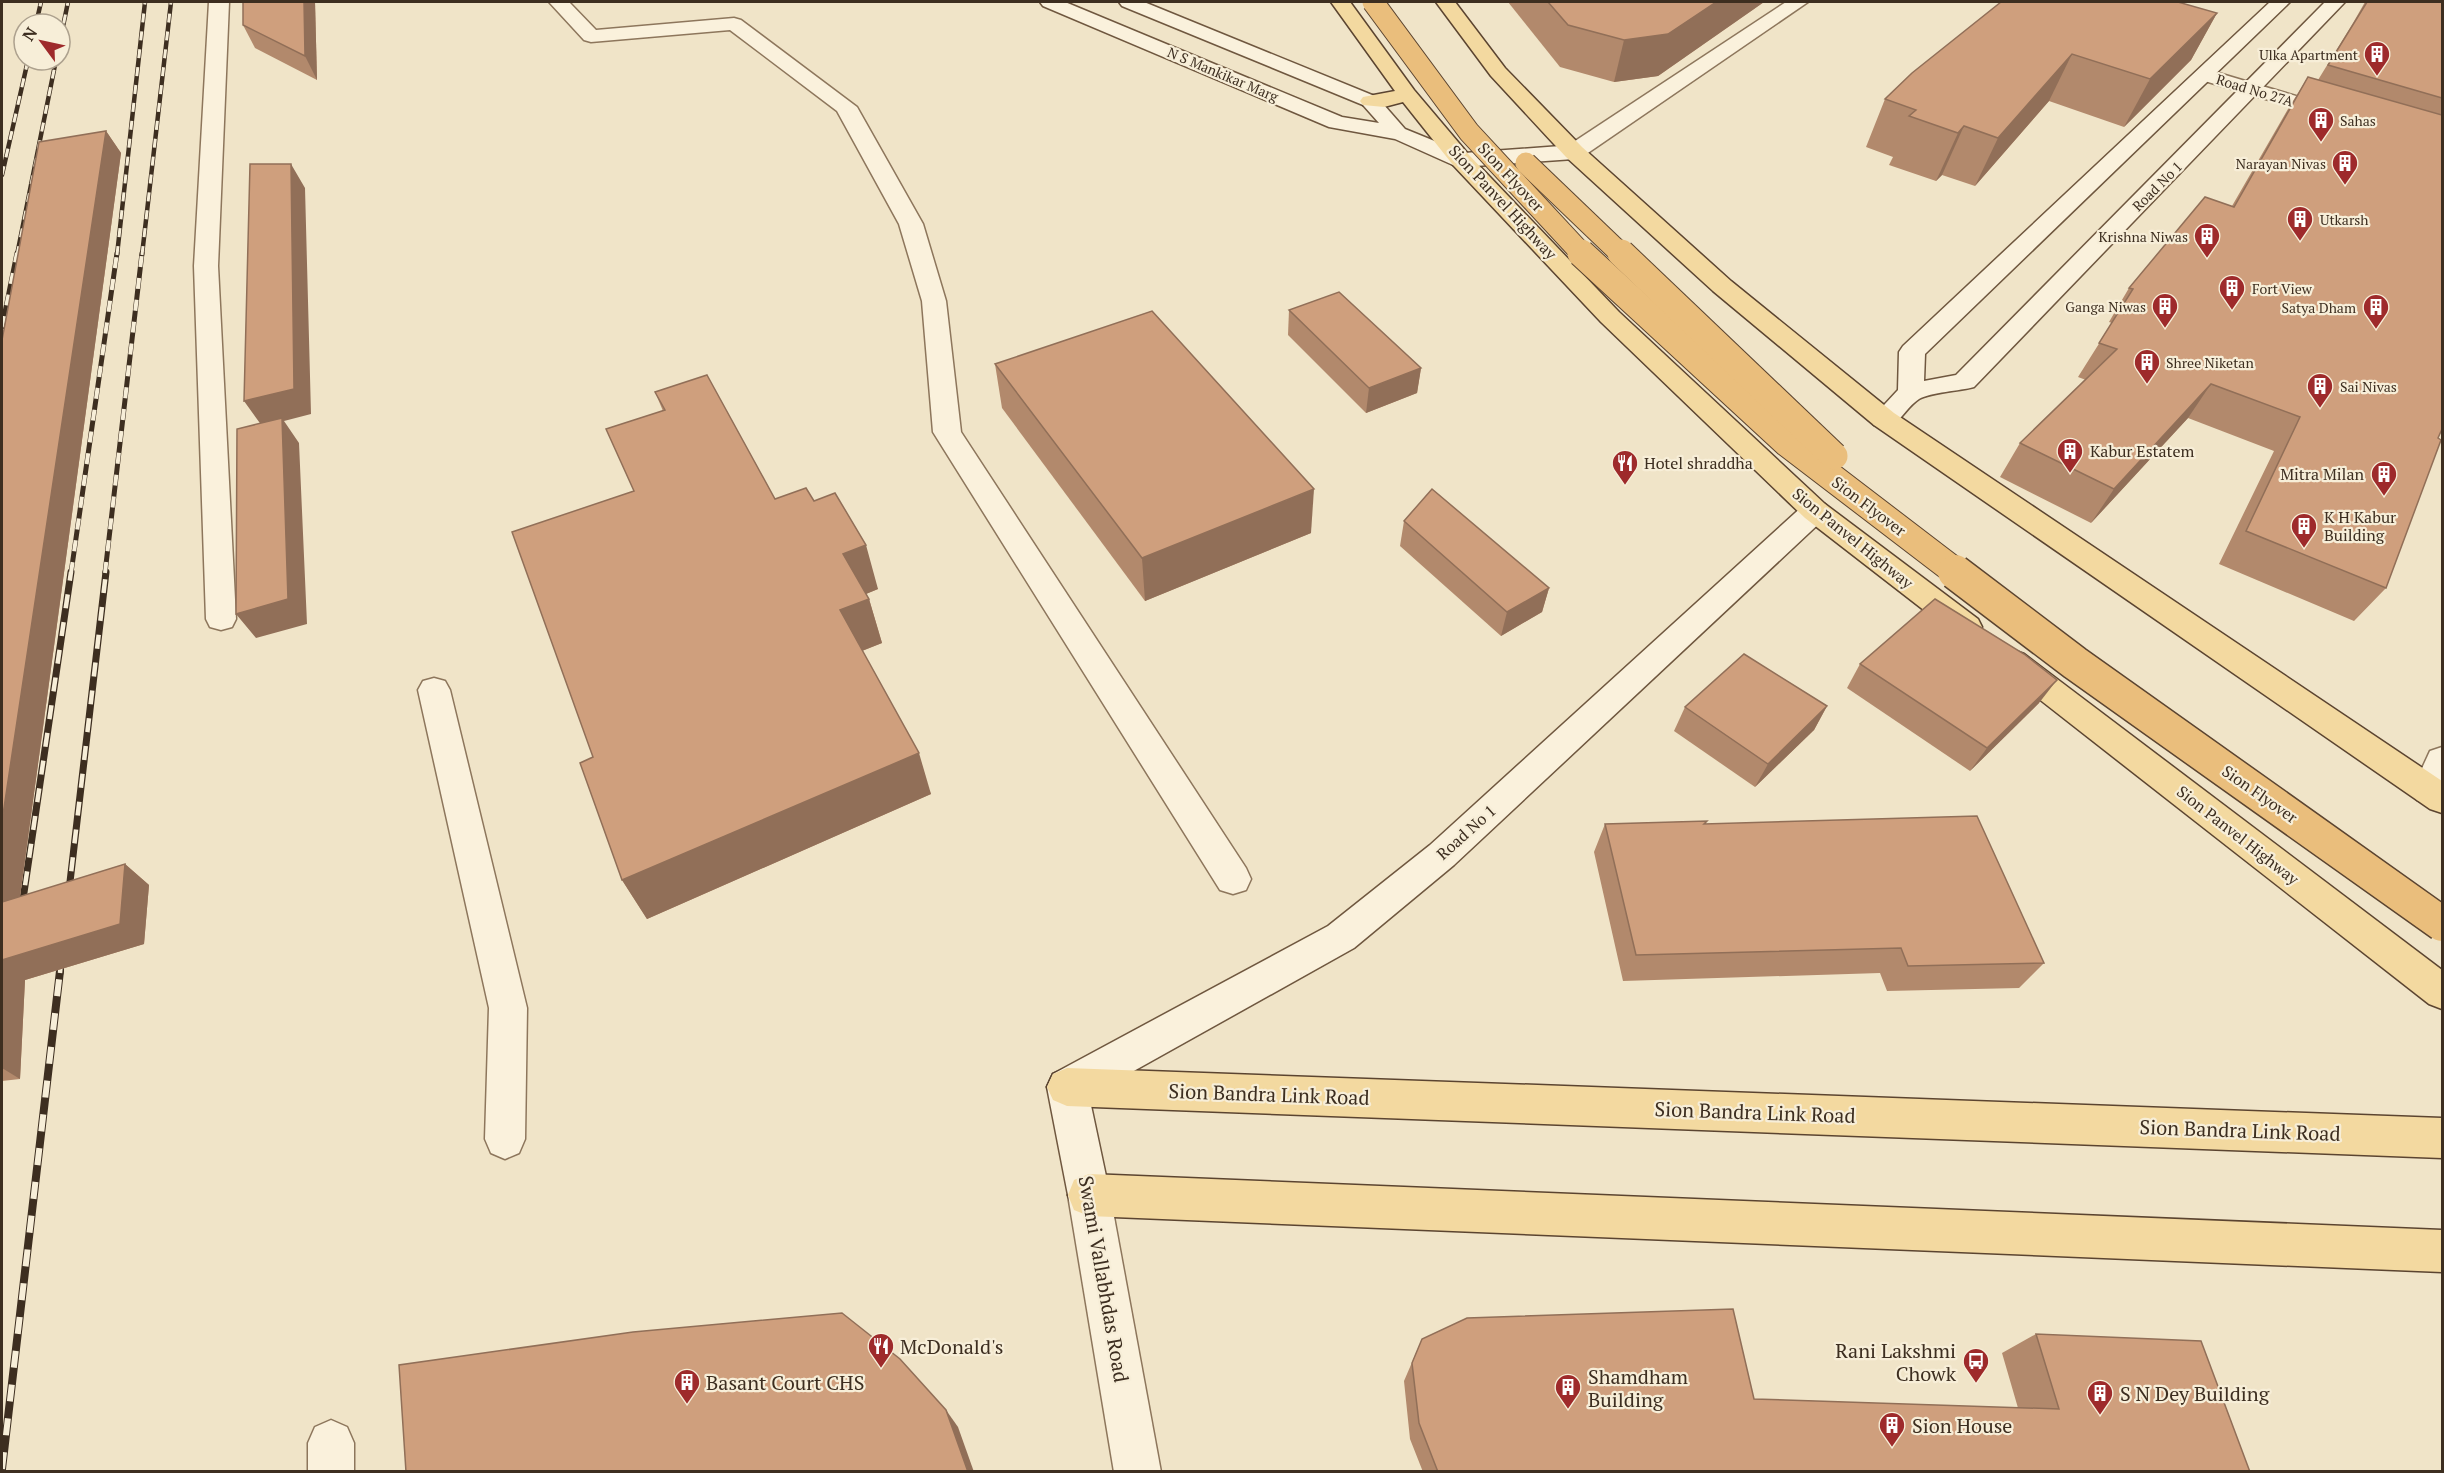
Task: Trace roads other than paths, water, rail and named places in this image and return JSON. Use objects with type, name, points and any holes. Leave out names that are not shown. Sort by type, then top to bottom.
[{"type":"highway","name":"Sion Flyover","points":[[1372,2],[1469,132],[1582,254],[1787,444],[2075,663],[2442,924]]},
{"type":"highway","name":"Sion Flyover","points":[[1394,2],[1440,66],[1492,130],[1845,467],[2379,859],[2442,902]]},
{"type":"main road","points":[[219,2],[206,266],[221,619]]},
{"type":"main road","points":[[559,2],[591,36],[734,24],[846,107],[914,235],[934,301],[947,432],[1233,879]]},
{"type":"main road","name":"N S Mankikar Marg","points":[[1050,2],[1337,122],[1401,134],[1461,160],[1574,152]]},
{"type":"main road","name":"N S Mankikar Marg","points":[[1129,2],[1370,101],[1401,134]]},
{"type":"main road","name":"Sion Panvel Highway","points":[[1341,2],[1407,94],[1461,160],[1610,317],[1815,511],[2442,992]]},
{"type":"main road","points":[[1446,2],[1498,72],[1574,152],[1722,286],[1884,419],[2438,783]]},
{"type":"main road","points":[[1574,152],[1798,2]]},
{"type":"main road","points":[[1884,419],[1911,392],[1912,351],[2280,2]]},
{"type":"main road","name":"Road No 1","points":[[1911,392],[1965,381],[2335,2]]},
{"type":"main road","name":"Road No 27A","points":[[2205,75],[2353,120]]},
{"type":"main road","points":[[1370,101],[1384,101],[1407,94]]},
{"type":"main road","name":"Road No 1","points":[[1067,1087],[1341,937],[1442,855],[1815,511]]},
{"type":"main road","points":[[434,690],[508,1008],[505,1139]]},
{"type":"main road","name":"Sion Bandra Link Road","points":[[1067,1087],[2442,1138]]},
{"type":"main road","name":"Swami Vallabhdas Road","points":[[1067,1087],[1089,1195],[1138,1472]]},
{"type":"main road","points":[[1089,1195],[2442,1251]]},
{"type":"railway","points":[[39,12],[41,2]]},
{"type":"railway","points":[[66,12],[68,2]]},
{"type":"railway","points":[[117,255],[145,2]]},
{"type":"railway","points":[[142,255],[171,2]]},
{"type":"railway","points":[[2,175],[25,72]]},
{"type":"railway","points":[[17,255],[54,72]]},
{"type":"railway","points":[[2,327],[17,253]]},
{"type":"railway","points":[[71,573],[117,253]]},
{"type":"railway","points":[[105,573],[142,253]]},
{"type":"railway","points":[[21,913],[71,572]]},
{"type":"railway","points":[[68,899],[106,572]]},
{"type":"railway","points":[[60,973],[62,952]]},
{"type":"railway","points":[[2,1469],[60,971]]},
{"type":"place","name":"Ulka Apartment","points":[[2377,77]]},
{"type":"place","name":"Sahas","points":[[2321,143]]},
{"type":"place","name":"Narayan Nivas","points":[[2345,186]]},
{"type":"place","name":"Utkarsh","points":[[2300,242]]},
{"type":"place","name":"Krishna Niwas","points":[[2207,259]]},
{"type":"place","name":"Fort View","points":[[2232,311]]},
{"type":"place","name":"Ganga Niwas","points":[[2165,329]]},
{"type":"place","name":"Satya Dham","points":[[2376,330]]},
{"type":"place","name":"Shree Niketan","points":[[2147,385]]},
{"type":"place","name":"Sai Nivas","points":[[2320,409]]},
{"type":"place","name":"Kabur Estatem","points":[[2070,474]]},
{"type":"place","name":"Hotel shraddha","points":[[1625,486]]},
{"type":"place","name":"Mitra Milan","points":[[2384,497]]},
{"type":"place","name":"K H Kabur Building","points":[[2304,549]]},
{"type":"place","name":"McDonald's","points":[[881,1369]]},
{"type":"place","name":"Rani Lakshmi Chowk","points":[[1976,1384]]},
{"type":"place","name":"Basant Court CHS","points":[[687,1405]]},
{"type":"place","name":"Shamdham Building","points":[[1568,1410]]},
{"type":"place","name":"S N Dey Building","points":[[2100,1416]]},
{"type":"place","name":"Sion House","points":[[1892,1448]]}]
